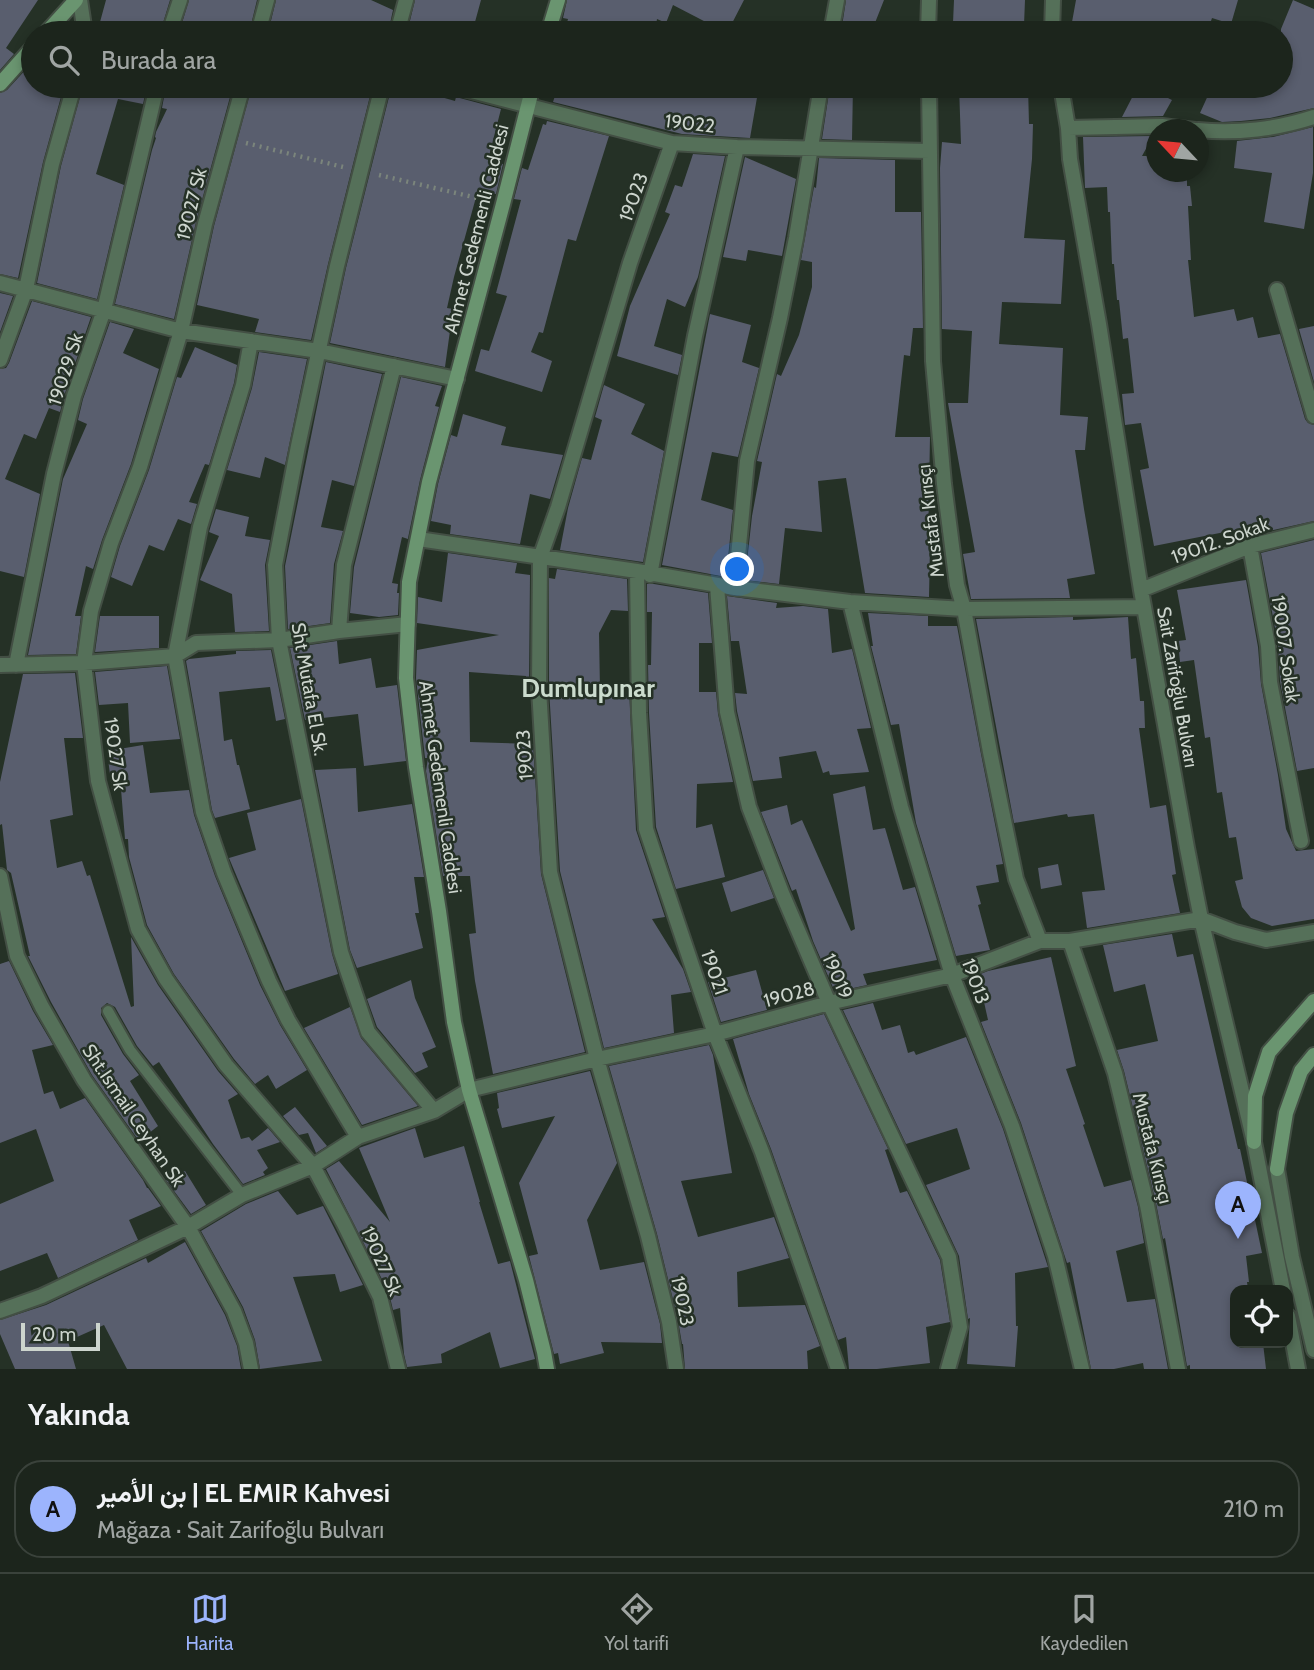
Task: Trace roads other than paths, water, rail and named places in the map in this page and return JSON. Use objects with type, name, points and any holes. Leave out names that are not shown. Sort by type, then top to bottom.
[{"type":"street","points":[[58,21],[78,0]]},
{"type":"street","points":[[78,0],[82,21]]},
{"type":"street","points":[[173,21],[180,0]]},
{"type":"street","points":[[261,21],[267,0]]},
{"type":"street","points":[[400,21],[406,0]]},
{"type":"street","points":[[552,21],[558,0]]},
{"type":"street","points":[[833,21],[836,0]]},
{"type":"street","points":[[928,21],[929,0]]},
{"type":"street","points":[[1052,21],[1053,0]]},
{"type":"street","points":[[0,84],[21,60]]},
{"type":"street","points":[[0,360],[26,289],[52,164],[71,98]]},
{"type":"street","name":"19029 Sk","points":[[16,665],[54,474],[74,396],[104,310],[154,98]]},
{"type":"street","name":"19027 Sk","points":[[240,98],[205,224],[181,331],[140,467],[111,543],[91,611],[84,663],[98,781],[138,929],[166,979],[226,1065],[313,1166],[380,1297],[398,1369]]},
{"type":"street","name":"Sht Mutafa El Sk.","points":[[379,98],[318,351],[275,565],[279,640],[341,951],[368,1032],[434,1111]]},
{"type":"street","name":"19022","points":[[499,98],[672,143],[930,151]]},
{"type":"street","name":"Ahmet Gedemenli Caddesi","points":[[529,98],[429,482],[409,582],[406,678],[416,767],[454,1022],[469,1090],[526,1280],[547,1369]]},
{"type":"street","points":[[735,588],[747,461],[796,238],[819,98]]},
{"type":"street","name":"Mustafa Kırısçı","points":[[929,98],[933,360],[944,484],[957,585],[964,609],[1016,878],[1040,941]]},
{"type":"street","name":"Sait Zarifoğlu Bulvarı","points":[[1063,98],[1070,159],[1141,590],[1201,919],[1254,1142],[1282,1285]]},
{"type":"street","points":[[1209,132],[1256,130],[1314,117]]},
{"type":"street","points":[[1068,128],[1146,126]]},
{"type":"street","name":"19023","points":[[672,143],[630,263],[558,507],[540,558],[539,690],[550,872],[597,1059],[648,1236],[669,1322],[676,1369]]},
{"type":"street","name":"19021","points":[[737,147],[643,573],[639,713],[646,829],[715,1034],[762,1152],[838,1369]]},
{"type":"street","points":[[0,283],[181,331],[318,351],[457,379]]},
{"type":"street","points":[[1278,290],[1314,416]]},
{"type":"street","points":[[251,341],[243,385],[200,527],[175,656],[203,812],[224,873],[283,1010],[358,1137]]},
{"type":"street","points":[[339,631],[344,565],[394,366]]},
{"type":"street","name":"19012. Sokak","points":[[1141,590],[1250,546],[1314,530]]},
{"type":"street","points":[[418,539],[735,588],[850,602],[964,609],[1144,607]]},
{"type":"street","name":"19007. Sokak","points":[[1250,546],[1268,646],[1270,682],[1300,841]]},
{"type":"street","name":"19019","points":[[715,585],[727,712],[748,807],[829,1003],[949,1256],[960,1327],[948,1369]]},
{"type":"street","name":"19013","points":[[850,602],[901,807],[953,975],[1012,1126],[1055,1256],[1082,1369]]},
{"type":"street","points":[[0,665],[84,663],[175,656],[196,643],[279,640],[408,624]]},
{"type":"street","name":"Sht.Ismail Ceyhan Sk","points":[[0,876],[17,956],[42,1007],[84,1080],[188,1227],[234,1311],[246,1343],[251,1369]]},
{"type":"street","points":[[1201,919],[1266,940],[1314,932]]},
{"type":"street","name":"19028","points":[[0,1311],[42,1296],[188,1227],[242,1195],[313,1166],[358,1137],[434,1111],[469,1090],[715,1034],[829,1003],[953,975],[1040,941],[1070,941],[1201,919]]},
{"type":"street","name":"Mustafa Kırısçı","points":[[1070,941],[1115,1073],[1147,1205],[1178,1369]]},
{"type":"street","points":[[1254,1142],[1255,1096],[1269,1052],[1314,1001]]},
{"type":"street","points":[[1314,1055],[1301,1071],[1286,1113],[1278,1169],[1292,1257],[1314,1350]]},
{"type":"street","points":[[1293,1342],[1298,1369]]},
{"type":"lane","points":[[108,1011],[130,1050],[242,1195]]},
{"type":"place","name":"بن الأمير | EL EMIR Kahvesi","points":[[1238,1239]]},
{"type":"district","name":"Dumlupınar","points":[[588,688]]}]
